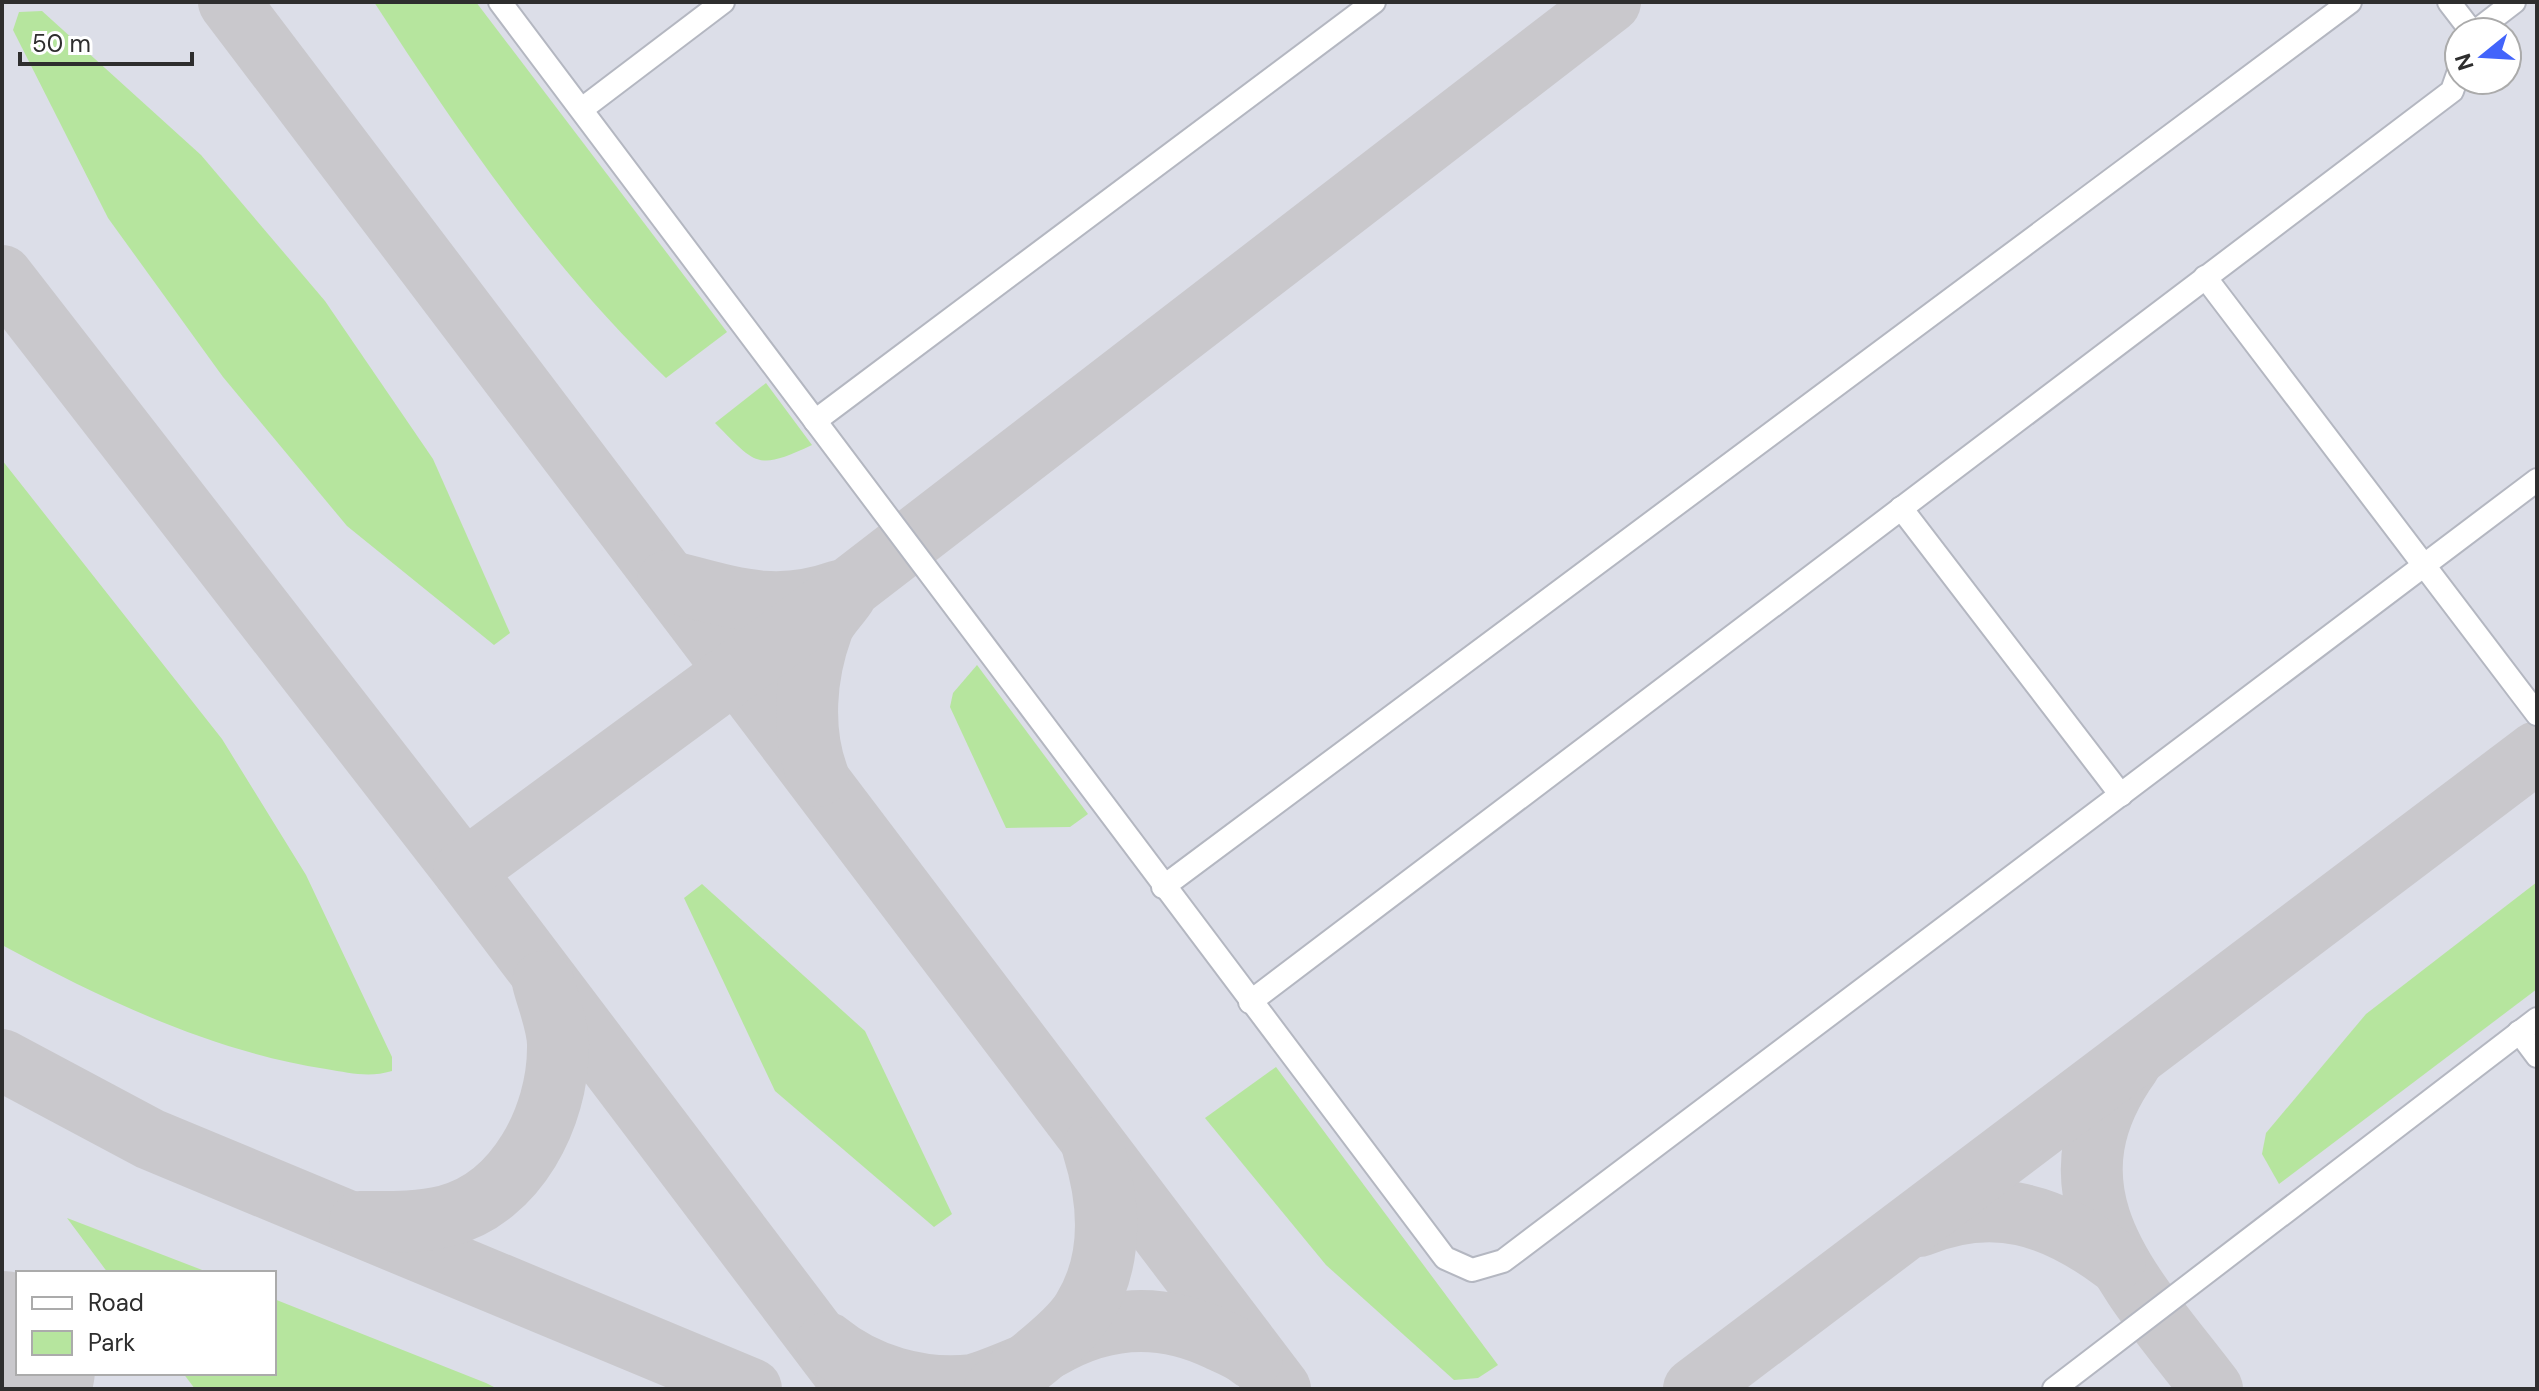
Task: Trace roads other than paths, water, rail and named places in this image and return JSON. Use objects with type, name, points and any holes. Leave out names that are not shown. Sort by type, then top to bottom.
[{"type":"lane","points":[[500,2],[1445,1258],[1472,1270],[1503,1261],[2537,480]]},
{"type":"lane","points":[[582,109],[723,2]]},
{"type":"lane","points":[[815,421],[1374,2]]},
{"type":"lane","points":[[1163,887],[2350,2]]},
{"type":"lane","points":[[2495,16],[2514,2]]},
{"type":"lane","points":[[1250,1002],[2445,96]]},
{"type":"lane","points":[[2205,277],[2537,714]]},
{"type":"lane","points":[[1901,508],[2121,795]]},
{"type":"lane","points":[[2054,1389],[2528,1025],[2537,1056]]}]
